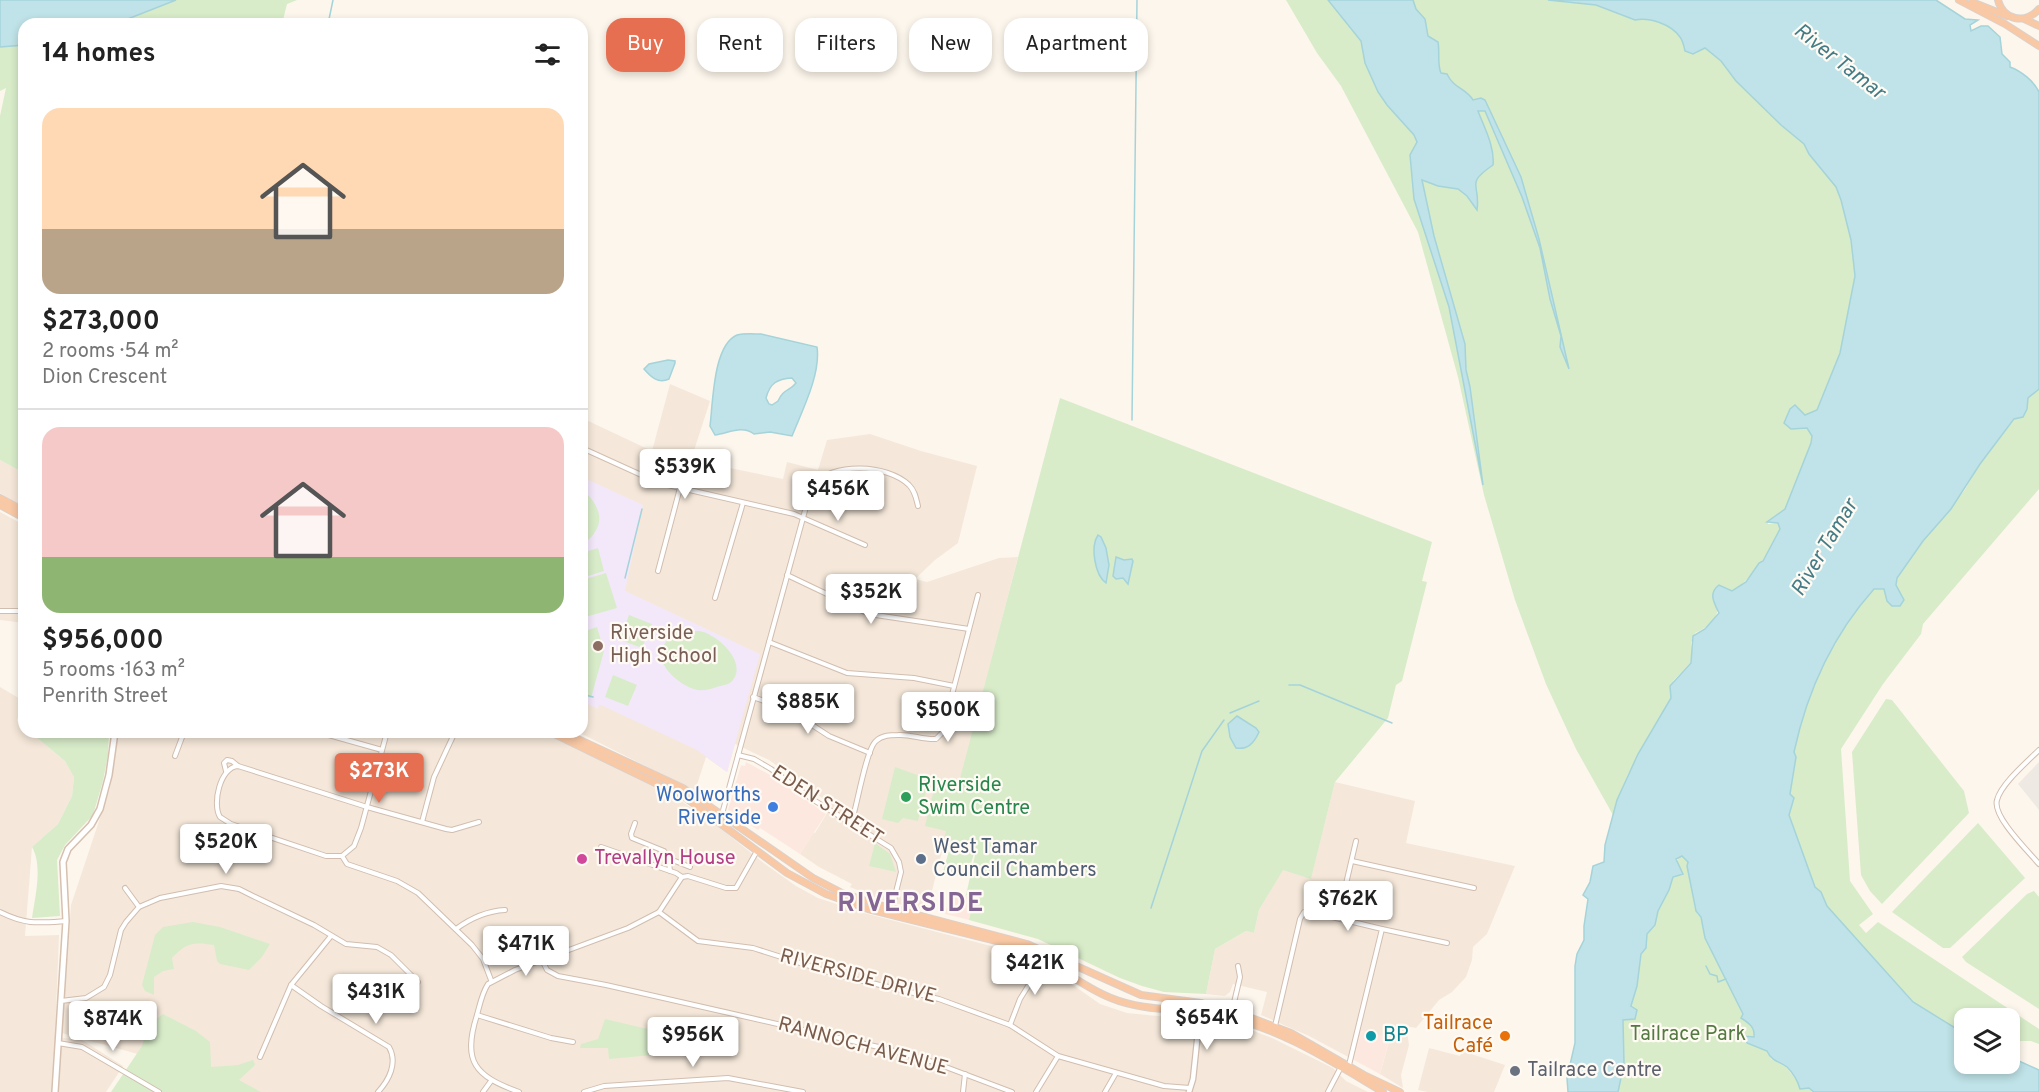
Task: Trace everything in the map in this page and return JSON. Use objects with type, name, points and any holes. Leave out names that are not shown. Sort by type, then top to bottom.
[{"type":"highway","points":[[1959,0],[2039,45]]},
{"type":"highway","points":[[1967,0],[2039,26]]},
{"type":"highway","points":[[1998,0],[2004,12],[2013,18]]},
{"type":"highway","points":[[2024,19],[2039,9]]},
{"type":"highway","points":[[0,498],[18,508]]},
{"type":"highway","points":[[0,505],[18,515]]},
{"type":"highway","points":[[562,738],[686,798],[809,886],[845,901],[1024,948],[1094,990],[1118,1001],[1145,1007],[1220,1015],[1264,1028],[1400,1092]]},
{"type":"highway","points":[[576,738],[673,783],[828,887],[858,899],[1027,944],[1141,995],[1201,1003],[1275,1026],[1345,1066],[1383,1092]]},
{"type":"highway","points":[[757,851],[762,842]]},
{"type":"main road","points":[[55,1092],[66,921],[62,870],[64,857],[73,842],[91,825],[100,809],[109,775],[114,738]]},
{"type":"street","points":[[588,451],[645,477],[680,488],[794,514],[864,545]]},
{"type":"street","points":[[722,815],[812,485],[825,474],[840,470],[866,469],[903,480],[914,490],[918,506]]},
{"type":"street","points":[[658,571],[680,488]]},
{"type":"street","points":[[715,598],[742,503]]},
{"type":"street","points":[[787,575],[869,614],[969,629]]},
{"type":"street","points":[[849,821],[854,813],[874,742],[883,737],[904,735],[931,740],[940,736],[978,595]]},
{"type":"street","points":[[0,611],[18,611]]},
{"type":"street","points":[[769,642],[847,674],[914,678],[954,686]]},
{"type":"street","points":[[753,697],[789,710],[830,736],[870,753]]},
{"type":"street","points":[[175,756],[182,738]]},
{"type":"street","points":[[339,738],[382,750]]},
{"type":"street","points":[[385,738],[367,807],[354,846],[342,856],[326,856],[224,820],[217,812],[216,802],[226,772],[224,764],[228,760],[238,766],[367,807],[452,830],[479,822]]},
{"type":"street","points":[[422,822],[435,777],[452,738]]},
{"type":"street","points":[[2039,750],[2004,787],[1996,802],[1997,811],[2003,820],[2039,864]]},
{"type":"street","name":"EDEN STREET","points":[[738,755],[754,759],[771,769],[812,800],[888,845],[896,854],[901,872],[892,908]]},
{"type":"street","points":[[226,772],[238,766]]},
{"type":"street","points":[[635,823],[632,838],[664,851],[669,862],[669,871]]},
{"type":"street","points":[[1338,918],[1356,841]]},
{"type":"street","points":[[602,847],[682,877],[688,876],[734,889],[757,851]]},
{"type":"street","points":[[342,856],[347,864],[412,888],[478,952],[491,980]]},
{"type":"street","points":[[669,862],[675,861],[690,867]]},
{"type":"street","points":[[1352,861],[1474,888]]},
{"type":"street","points":[[519,1092],[491,1081],[478,1068],[471,1052],[470,1039],[485,989],[491,980],[628,928],[659,912],[682,877]]},
{"type":"street","points":[[60,1001],[86,998],[104,987],[110,975],[121,930],[139,907],[160,898],[212,886],[230,887],[314,925],[346,944],[377,947],[392,955],[418,982]]},
{"type":"street","points":[[125,888],[139,907]]},
{"type":"street","points":[[456,929],[476,916],[505,910]]},
{"type":"street","points":[[1275,1026],[1301,915],[1307,911],[1447,943]]},
{"type":"street","points":[[0,912],[25,922],[66,921]]},
{"type":"street","name":"RIVERSIDE DRIVE","points":[[659,912],[698,941],[753,948],[838,975],[939,999],[1010,1025],[1058,1056],[1164,1086],[1190,1090]]},
{"type":"street","points":[[1328,1092],[1345,1066],[1382,929]]},
{"type":"street","points":[[260,1057],[291,985],[331,936]]},
{"type":"street","points":[[1010,1025],[1020,999],[1045,959]]},
{"type":"street","name":"RANNOCH AVENUE","points":[[542,960],[547,970],[558,976],[930,1060],[1012,1092]]},
{"type":"street","points":[[1232,1011],[1240,977],[1238,966]]},
{"type":"street","points":[[291,985],[389,1047],[393,1057],[393,1067],[378,1092]]},
{"type":"street","points":[[1190,1090],[1201,1003]]},
{"type":"street","points":[[477,1015],[551,1038],[573,1042]]},
{"type":"street","points":[[57,1043],[82,1047],[159,1092]]},
{"type":"street","points":[[1036,1092],[1058,1056]]},
{"type":"street","points":[[1105,1092],[1116,1073]]},
{"type":"street","points":[[963,1092],[965,1074]]},
{"type":"street","points":[[584,1092],[604,1086],[728,1078],[803,1092]]},
{"type":"street","points":[[483,1092],[491,1081]]},
{"type":"shaded area","points":[[670,384],[710,401],[691,460],[783,479],[787,462],[818,470],[827,440],[870,434],[977,466],[958,543],[915,579],[927,582],[999,558],[1018,557],[927,910],[885,901],[850,887],[852,884],[800,854],[832,805],[769,760],[735,744],[727,772],[706,757],[695,791],[588,737],[588,421],[652,451]]},
{"type":"shaded area","points":[[0,460],[18,470],[18,504],[0,493]]},
{"type":"shaded area","points":[[588,480],[643,505],[625,591],[760,654],[727,772],[697,750],[601,705],[598,709],[588,704]]},
{"type":"shaded area","points":[[0,512],[18,522],[18,622],[0,620]]},
{"type":"shaded area","points":[[0,687],[18,698],[18,738],[37,738],[65,761],[74,776],[72,796],[58,824],[32,847],[25,936],[59,935],[55,1037],[82,1040],[123,1066],[106,1092],[0,1092]]},
{"type":"shaded area","points":[[115,738],[554,738],[663,789],[710,820],[796,886],[818,898],[864,913],[1022,954],[1053,971],[1100,1004],[1127,1013],[1209,1021],[1251,1030],[1333,1068],[1346,1081],[1368,1092],[248,1092],[199,1071],[62,1033],[71,905],[110,788]]},
{"type":"shaded area","name":"Woolworths Riverside","points":[[746,762],[772,776],[826,814],[800,854],[728,810],[741,765],[745,766]]},
{"type":"shaded area","points":[[2039,762],[2039,810],[2018,784]]},
{"type":"shaded area","points":[[1335,782],[1415,801],[1406,843],[1515,866],[1487,934],[1473,947],[1472,960],[1466,977],[1452,992],[1439,1000],[1416,1028],[1406,1026],[1409,1045],[1401,1075],[1403,1088],[1380,1074],[1390,1038],[1361,1031],[1354,1060],[1309,1036],[1261,1015],[1267,992],[1233,984],[1230,992],[1225,996],[1206,994],[1215,949],[1246,931],[1254,933],[1259,910],[1283,869],[1311,878]]},
{"type":"shaded area","points":[[951,892],[974,897],[969,920],[945,914]]},
{"type":"shaded area","points":[[1361,1031],[1390,1037],[1380,1074],[1354,1060]]},
{"type":"shaded area","points":[[1429,1048],[1460,1056],[1462,1051],[1505,1065],[1494,1092],[1418,1090]]},
{"type":"green space","points":[[0,0],[297,0],[287,4],[284,18],[18,18],[18,470],[0,460],[0,116],[6,88],[0,91]]},
{"type":"green space","points":[[1286,0],[1623,0],[1856,128],[1855,276],[1840,353],[1817,410],[1806,415],[1798,407],[1790,409],[1784,423],[1799,429],[1807,428],[1812,436],[1811,443],[1785,509],[1768,521],[1768,524],[1778,523],[1780,529],[1772,546],[1754,572],[1739,586],[1732,591],[1722,586],[1716,614],[1709,624],[1695,633],[1691,643],[1693,653],[1691,662],[1673,681],[1671,698],[1628,774],[1613,815],[1576,749],[1546,684],[1515,600],[1484,495],[1458,377],[1418,232],[1341,86],[1317,53]]},
{"type":"green space","points":[[2039,389],[2039,489],[1923,624],[1921,634],[1883,684],[1841,749],[1850,881],[1873,914],[1859,925],[1866,933],[1878,922],[2007,1008],[1954,1008],[1954,1027],[1913,1002],[1827,906],[1821,892],[1815,887],[1789,815],[1794,799],[1790,794],[1796,757],[1794,752],[1799,729],[1814,686],[1846,626],[1874,589],[1885,589],[1892,606],[1900,606],[1903,600],[1896,585],[1897,578],[1923,541],[1964,491],[1980,464],[2015,419],[2023,417],[2027,409],[2028,398]]},
{"type":"green space","points":[[1060,398],[1432,542],[1422,581],[1427,582],[1402,681],[1396,685],[1388,718],[1335,782],[1311,879],[1283,870],[1259,910],[1254,933],[1246,931],[1215,949],[1206,994],[1164,992],[1142,986],[1038,939],[969,920],[974,897],[966,895],[976,851],[943,843],[946,831],[925,826],[930,804],[952,809],[952,807],[931,801],[937,779],[958,786]]},
{"type":"green space","points":[[588,495],[598,510],[599,517],[596,531],[588,540]]},
{"type":"green space","points":[[598,548],[604,571],[588,576],[588,551]]},
{"type":"green space","points":[[606,573],[617,608],[588,616],[588,578]]},
{"type":"green space","points":[[629,615],[652,624],[642,648],[620,640]]},
{"type":"green space","points":[[683,626],[688,632],[704,632],[712,636],[727,649],[736,665],[736,673],[731,682],[710,689],[698,690],[686,686],[673,677],[664,665],[661,652],[670,636],[669,629]]},
{"type":"green space","points":[[597,627],[604,651],[591,698],[588,697],[588,630]]},
{"type":"green space","points":[[613,675],[637,685],[628,706],[605,697]]},
{"type":"green space","points":[[1886,699],[1892,700],[1964,791],[1969,813],[1882,904],[1870,891],[1861,875],[1852,752]]},
{"type":"green space","points":[[37,738],[109,738],[103,781],[93,815],[65,845],[57,860],[60,916],[32,918],[38,872],[32,847],[58,824],[72,796],[74,777],[65,761]]},
{"type":"green space","name":"Riverside Swim Centre","points":[[895,767],[926,778],[924,786],[927,788],[922,806],[927,807],[925,812],[920,811],[918,821],[903,818],[898,823],[882,819]]},
{"type":"green space","points":[[1978,823],[2025,878],[1950,948],[1943,948],[1892,912]]},
{"type":"green space","points":[[875,843],[890,854],[896,872],[869,866]]},
{"type":"green space","points":[[950,847],[974,853],[967,878],[943,872]]},
{"type":"green space","name":"Tailrace Park","points":[[1679,856],[1687,860],[1694,904],[1701,917],[1705,938],[1743,1014],[1742,1019],[1753,1028],[1754,1037],[1746,1035],[1768,1052],[1771,1059],[1786,1067],[1799,1083],[1798,1086],[1809,1088],[1814,1092],[1618,1092],[1624,1064],[1623,1020],[1633,1008],[1631,1002],[1635,994],[1641,954],[1647,934],[1655,925],[1658,911],[1673,877],[1683,874],[1677,862]]},
{"type":"green space","points":[[2034,891],[2039,897],[2039,1009],[1966,962],[1962,957],[2027,894]]},
{"type":"green space","points":[[193,922],[220,927],[270,944],[262,957],[249,970],[220,964],[217,961],[214,945],[191,944],[172,958],[174,969],[163,971],[154,977],[154,995],[145,991],[142,985],[155,935],[163,927]]},
{"type":"green space","points":[[163,1014],[196,1031],[210,1042],[211,1067],[238,1065],[253,1060],[255,1065],[239,1080],[261,1092],[111,1092],[142,1046],[148,1026]]},
{"type":"green space","points":[[2020,1016],[2039,1029],[2039,1044],[2020,1041]]},
{"type":"green space","points":[[605,1019],[708,1043],[708,1050],[609,1059],[608,1048],[580,1048],[581,1044],[598,1039]]},
{"type":"water","points":[[0,0],[176,0],[130,18],[18,18],[18,46],[0,47]]},
{"type":"water","points":[[1328,0],[1413,0],[1416,9],[1425,19],[1428,36],[1438,42],[1441,73],[1447,74],[1453,83],[1473,100],[1481,98],[1485,100],[1521,177],[1539,239],[1569,369],[1560,347],[1561,336],[1550,299],[1540,248],[1522,197],[1485,111],[1478,111],[1491,144],[1493,165],[1476,181],[1477,210],[1467,196],[1458,189],[1438,186],[1422,180],[1434,236],[1465,344],[1466,370],[1483,485],[1449,307],[1414,199],[1410,155],[1417,142],[1414,135],[1378,92],[1365,63],[1361,41]]},
{"type":"water","name":"River Tamar","points":[[1548,0],[1936,0],[1965,19],[1978,20],[1970,25],[1971,31],[1981,26],[1988,26],[2000,37],[2002,54],[2010,62],[2010,67],[2027,77],[2039,92],[2039,389],[2028,398],[2027,409],[2023,417],[2014,419],[1980,464],[1951,509],[1923,541],[1897,578],[1896,585],[1904,600],[1900,606],[1892,606],[1887,601],[1884,589],[1874,589],[1834,645],[1814,686],[1799,730],[1794,752],[1796,757],[1790,794],[1794,798],[1789,815],[1815,887],[1821,892],[1827,906],[1913,1002],[1954,1027],[1954,1074],[2020,1074],[2020,1061],[2039,1070],[2039,1092],[1814,1092],[1809,1088],[1800,1089],[1787,1067],[1773,1059],[1767,1051],[1747,1043],[1744,1036],[1754,1037],[1754,1031],[1741,1018],[1743,1014],[1705,938],[1701,917],[1696,911],[1688,862],[1682,856],[1676,859],[1683,874],[1673,877],[1658,911],[1655,925],[1647,934],[1646,948],[1641,954],[1637,986],[1631,1006],[1637,1010],[1635,1019],[1623,1020],[1624,1064],[1618,1092],[1568,1092],[1567,1078],[1575,1043],[1575,966],[1577,954],[1584,940],[1588,899],[1583,895],[1590,882],[1593,866],[1604,862],[1605,845],[1617,800],[1638,754],[1671,698],[1670,686],[1691,663],[1693,636],[1705,629],[1719,613],[1713,598],[1714,591],[1719,585],[1732,591],[1746,582],[1759,563],[1763,561],[1780,529],[1778,523],[1767,522],[1785,509],[1812,436],[1807,428],[1791,429],[1784,423],[1790,409],[1795,405],[1805,415],[1817,410],[1840,353],[1855,276],[1851,240],[1836,187],[1809,154],[1804,144],[1781,125],[1736,81],[1721,61],[1705,48],[1693,54],[1685,51],[1682,40],[1671,28],[1659,22],[1635,20],[1596,5]]},
{"type":"water","points":[[761,334],[817,347],[813,380],[792,436],[770,432],[754,434],[745,430],[715,435],[710,426],[712,403],[723,350],[737,335]],"holes":[[[792,378],[796,383],[782,394],[778,401],[772,405],[769,404],[766,398],[775,383],[782,379]]]},
{"type":"water","points":[[675,361],[669,379],[658,380],[644,369],[649,364]]},
{"type":"water","points":[[1098,535],[1106,548],[1109,565],[1106,583],[1099,574],[1095,560],[1094,546]]},
{"type":"water","points":[[1116,557],[1133,561],[1128,584],[1123,578],[1116,579],[1113,576]]},
{"type":"water","points":[[1237,716],[1259,732],[1253,742],[1244,748],[1236,748],[1230,737],[1228,724]]},
{"type":"waterway","points":[[329,18],[333,0]]},
{"type":"waterway","points":[[1132,420],[1137,0]]},
{"type":"waterway","points":[[625,578],[642,509]]},
{"type":"waterway","points":[[1289,685],[1300,685],[1392,723]]},
{"type":"waterway","points":[[588,696],[593,697]]},
{"type":"waterway","points":[[1230,713],[1259,701]]},
{"type":"waterway","points":[[1151,908],[1202,751],[1224,720]]},
{"type":"waterway","points":[[1706,966],[1710,974],[1717,976],[1718,982],[1726,979]]},
{"type":"place","name":"Riverside High School","points":[[598,646]]},
{"type":"place","name":"Riverside Swim Centre","points":[[906,797]]},
{"type":"place","name":"Woolworths Riverside","points":[[773,807]]},
{"type":"place","name":"Trevallyn House","points":[[582,859]]},
{"type":"place","name":"West Tamar Council Chambers","points":[[921,859]]},
{"type":"place","name":"BP","points":[[1371,1036]]},
{"type":"place","name":"Tailrace Café","points":[[1505,1036]]},
{"type":"place","name":"Tailrace Centre","points":[[1515,1071]]},
{"type":"district","name":"RIVERSIDE","points":[[911,904]]}]
